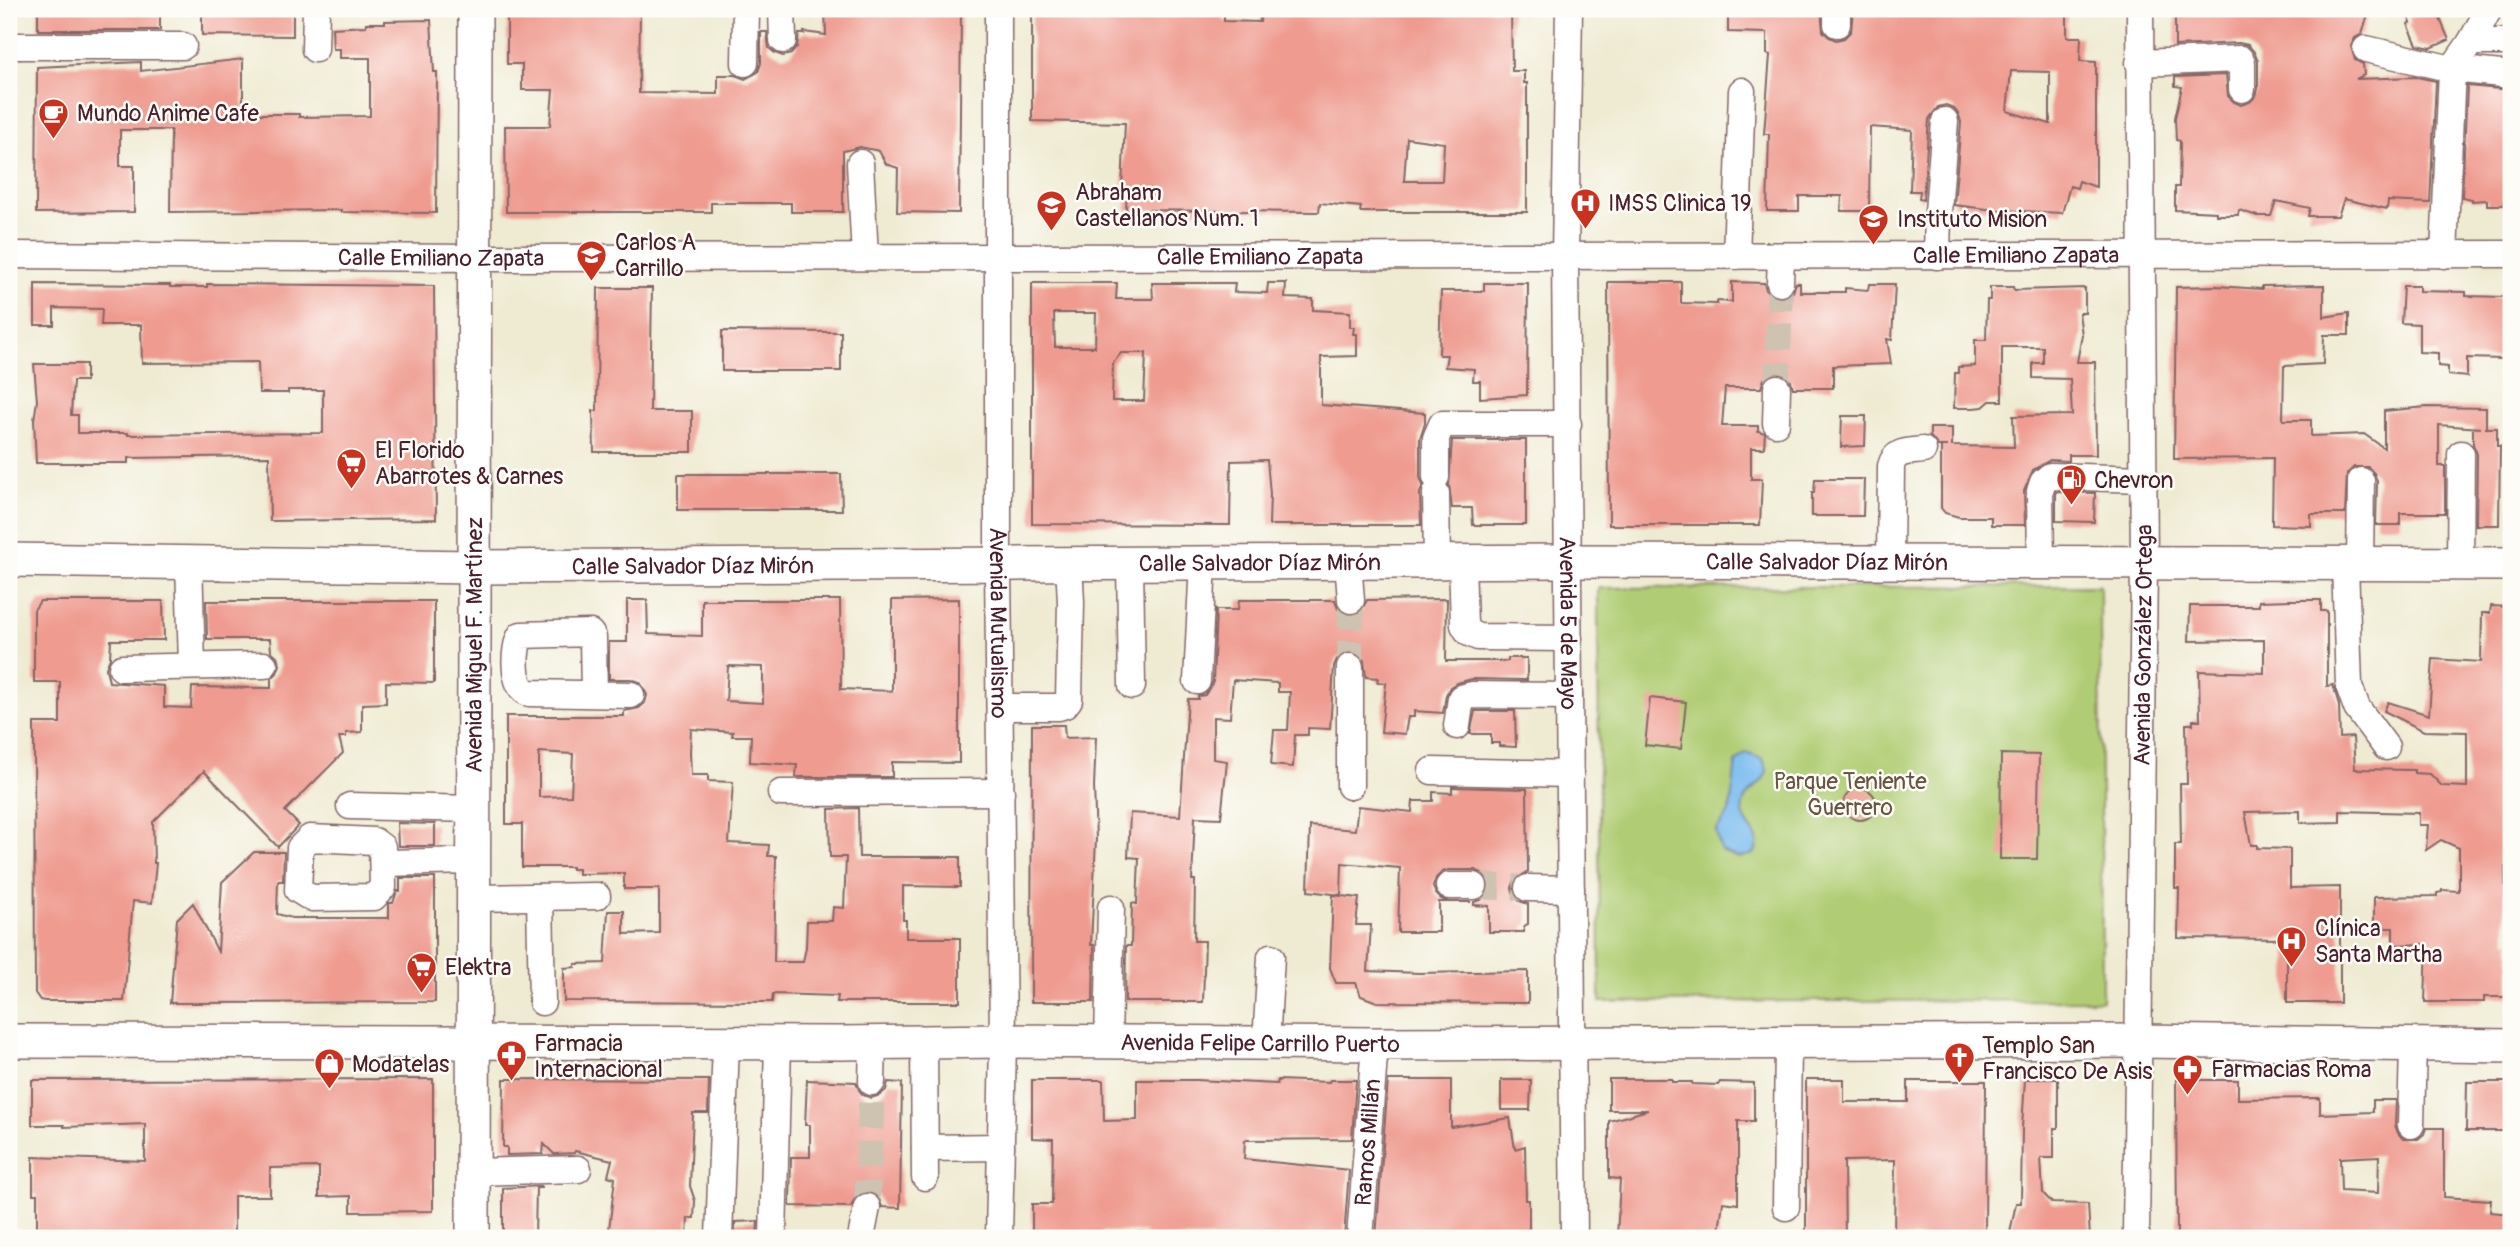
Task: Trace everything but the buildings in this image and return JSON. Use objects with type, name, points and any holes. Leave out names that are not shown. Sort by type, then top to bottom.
[{"type":"main road","name":"Avenida Miguel F. Martínez","points":[[473,1238],[475,9]]},
{"type":"main road","name":"Calle Salvador Díaz Mirón","points":[[9,560],[474,567],[1568,561],[2511,564]]},
{"type":"main road","name":"Avenida Felipe Carrillo Puerto","points":[[9,1041],[1003,1041],[1266,1044],[2139,1041],[2511,1046]]},
{"type":"street","points":[[315,48],[316,9]]},
{"type":"street","points":[[745,63],[746,9]]},
{"type":"street","points":[[782,9],[783,40]]},
{"type":"street","name":"Avenida Mutualismo","points":[[998,9],[998,563],[1003,1041],[999,1238]]},
{"type":"street","name":"Avenida 5 de Mayo","points":[[1569,9],[1565,256],[1574,1238]]},
{"type":"street","name":"Avenida González Ortega","points":[[2136,1238],[2144,564],[2140,9]]},
{"type":"street","points":[[2444,255],[2452,69],[2472,42],[2489,9]]},
{"type":"street","points":[[2472,42],[2511,42]]},
{"type":"street","points":[[9,46],[183,46]]},
{"type":"street","points":[[2366,49],[2452,69],[2511,75]]},
{"type":"street","points":[[2139,63],[2240,59],[2242,89]]},
{"type":"street","points":[[1736,256],[1742,91]]},
{"type":"street","points":[[1937,256],[1945,121]]},
{"type":"street","points":[[860,163],[865,257]]},
{"type":"street","name":"Calle Emiliano Zapata","points":[[9,255],[475,258],[2511,254]]},
{"type":"street","points":[[1780,283],[1781,256]]},
{"type":"street","points":[[1776,423],[1777,388]]},
{"type":"street","points":[[1568,424],[1442,424],[1436,438],[1436,485],[1449,562],[1464,625],[1469,633],[1478,637],[1569,638]]},
{"type":"street","points":[[1890,562],[1893,459],[1898,453],[1923,450]]},
{"type":"street","points":[[2460,564],[2461,454]]},
{"type":"street","points":[[2041,563],[2040,491],[2043,482],[2050,476],[2144,479]]},
{"type":"street","points":[[2361,481],[2353,564],[2349,686],[2357,708],[2386,747]]},
{"type":"street","points":[[189,561],[192,666]]},
{"type":"street","points":[[1348,562],[1351,600]]},
{"type":"street","points":[[1000,707],[1059,707],[1069,700],[1069,563]]},
{"type":"street","points":[[1130,563],[1132,686]]},
{"type":"street","points":[[1197,681],[1203,563]]},
{"type":"street","points":[[594,694],[593,637],[590,634],[521,635],[518,639],[516,666],[520,688],[524,692],[594,694],[631,695]]},
{"type":"street","points":[[122,668],[264,665]]},
{"type":"street","points":[[474,667],[516,666]]},
{"type":"street","points":[[1350,667],[1350,786]]},
{"type":"street","points":[[1457,726],[1461,698],[1472,695],[1569,696]]},
{"type":"street","points":[[1432,771],[1570,774]]},
{"type":"street","points":[[781,793],[1001,792]]},
{"type":"street","points":[[350,806],[474,808]]},
{"type":"street","points":[[384,863],[474,861]]},
{"type":"street","points":[[1528,888],[1571,889]]},
{"type":"street","points":[[474,898],[597,896]]},
{"type":"street","points":[[540,897],[542,1002]]},
{"type":"street","points":[[1108,1042],[1111,908]]},
{"type":"street","points":[[1266,1044],[1271,957]]},
{"type":"street","points":[[1786,1207],[1788,1042]]},
{"type":"street","points":[[719,1238],[726,1043]]},
{"type":"street","points":[[773,1238],[778,1043]]},
{"type":"street","points":[[872,1082],[873,1043]]},
{"type":"street","points":[[924,1043],[925,1177]]},
{"type":"street","name":"Ramos Millán","points":[[1360,1238],[1375,1044]]},
{"type":"street","points":[[2412,1125],[2413,1045]]},
{"type":"street","points":[[925,1148],[1001,1147]]},
{"type":"street","points":[[473,1172],[578,1169]]},
{"type":"street","points":[[861,1238],[867,1207]]},
{"type":"green space","name":"Parque Teniente Guerrero","points":[[2100,586],[2102,1000],[1600,1002],[1598,588]]},
{"type":"water","points":[[1746,753],[1763,759],[1767,771],[1761,782],[1744,800],[1743,806],[1745,819],[1756,837],[1757,847],[1754,854],[1739,858],[1721,851],[1716,831],[1730,811],[1736,762]]},
{"type":"tunnel","points":[[1777,388],[1780,283]]},
{"type":"tunnel","points":[[1350,667],[1351,600]]},
{"type":"tunnel","points":[[1474,886],[1528,888]]},
{"type":"tunnel","points":[[867,1207],[872,1082]]},
{"type":"place","name":"Mundo Anime Cafe","points":[[54,140]]},
{"type":"place","name":"IMSS Clinica 19","points":[[1585,230]]},
{"type":"place","name":"Abraham Castellanos Num. 1","points":[[1052,232]]},
{"type":"place","name":"Instituto Mision","points":[[1874,246]]},
{"type":"place","name":"Carlos A Carrillo","points":[[592,282]]},
{"type":"place","name":"El Florido Abarrotes & Carnes","points":[[352,490]]},
{"type":"place","name":"Chevron","points":[[2071,507]]},
{"type":"place","name":"Clínica Santa Martha","points":[[2292,968]]},
{"type":"place","name":"Elektra","points":[[422,994]]},
{"type":"place","name":"Farmacia Internacional","points":[[511,1083]]},
{"type":"place","name":"Templo San Francisco De Asis","points":[[1959,1085]]},
{"type":"place","name":"Modatelas","points":[[329,1091]]},
{"type":"place","name":"Farmacias Roma","points":[[2188,1096]]}]
